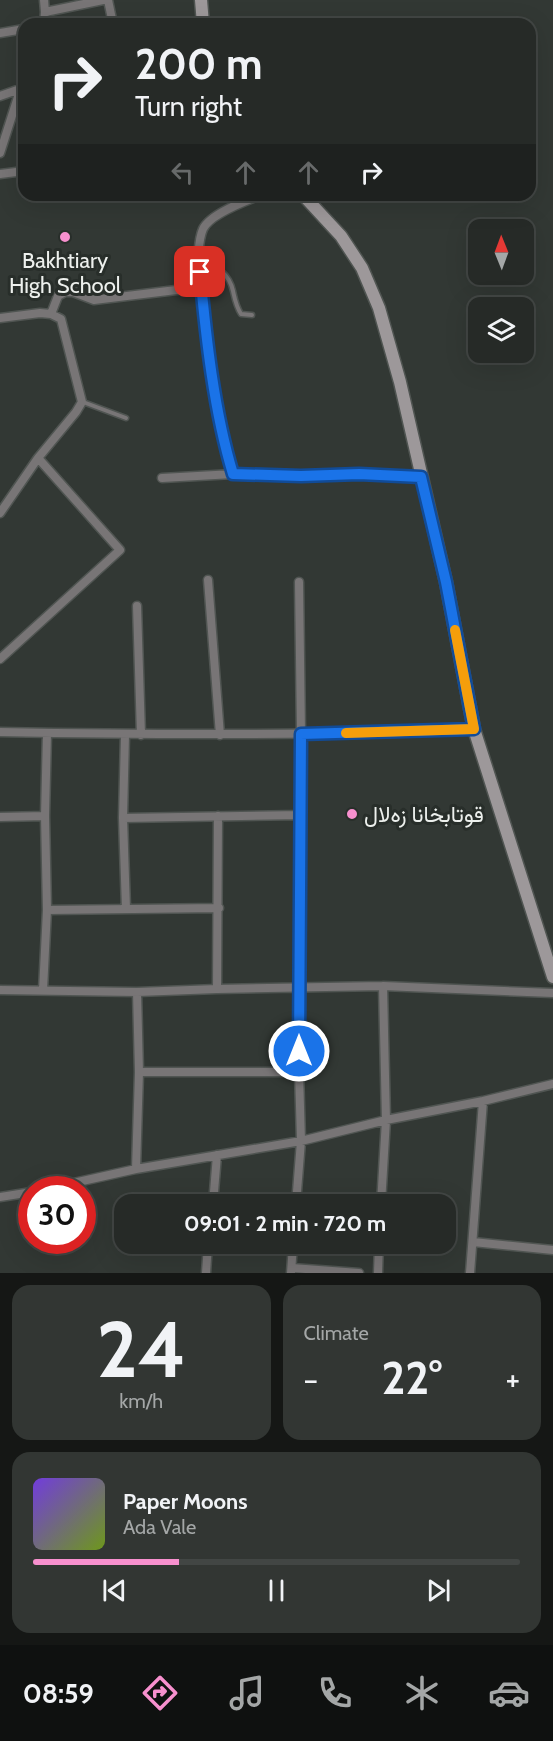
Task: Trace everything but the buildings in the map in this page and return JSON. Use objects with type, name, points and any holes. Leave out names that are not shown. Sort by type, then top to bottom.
[{"type":"main road","points":[[201,0],[202,18]]},
{"type":"main road","points":[[309,201],[341,236],[362,268],[379,308],[399,382],[446,582],[474,729],[553,977]]},
{"type":"street","points":[[44,0],[44,18]]},
{"type":"street","points":[[45,12],[103,0]]},
{"type":"street","points":[[108,0],[112,18]]},
{"type":"street","points":[[0,33],[18,30]]},
{"type":"street","points":[[0,96],[18,90]]},
{"type":"street","points":[[0,153],[18,95]]},
{"type":"street","points":[[0,119],[8,126]]},
{"type":"street","points":[[0,174],[18,172]]},
{"type":"street","points":[[233,474],[225,448],[216,395],[198,258],[204,227],[213,219],[247,201]]},
{"type":"street","points":[[51,314],[58,296],[65,292],[73,292],[93,300],[201,287]]},
{"type":"street","points":[[0,318],[40,313],[51,314],[61,319],[82,402],[38,458],[0,513]]},
{"type":"street","points":[[0,659],[120,550],[38,458]]},
{"type":"street","points":[[162,478],[233,474],[301,476],[359,474],[421,477]]},
{"type":"street","points":[[208,579],[220,735]]},
{"type":"street","points":[[297,1194],[301,1141],[298,1072],[301,815],[299,582]]},
{"type":"street","points":[[137,606],[141,735]]},
{"type":"street","points":[[0,732],[220,735],[474,729]]},
{"type":"street","points":[[43,990],[47,910],[45,816],[47,733]]},
{"type":"street","points":[[125,735],[123,818],[126,909]]},
{"type":"street","points":[[123,818],[301,815]]},
{"type":"street","points":[[0,817],[45,816]]},
{"type":"street","points":[[217,989],[218,816]]},
{"type":"street","points":[[47,910],[219,908]]},
{"type":"street","points":[[382,1194],[386,1120],[383,986]]},
{"type":"street","points":[[0,990],[137,992],[383,986],[553,993]]},
{"type":"street","points":[[136,1169],[139,1072],[137,992]]},
{"type":"street","points":[[139,1072],[298,1072]]},
{"type":"street","points":[[96,1178],[301,1141],[553,1084]]},
{"type":"street","points":[[470,1273],[483,1101]]},
{"type":"street","points":[[214,1194],[217,1155]]},
{"type":"street","points":[[0,1197],[18,1194]]},
{"type":"street","points":[[473,1242],[553,1250]]},
{"type":"street","points":[[206,1273],[207,1254]]},
{"type":"street","points":[[293,1254],[292,1270],[359,1273]]},
{"type":"street","points":[[378,1273],[379,1254]]},
{"type":"lane","points":[[198,258],[217,267],[227,275],[236,307],[241,314],[252,315]]},
{"type":"lane","points":[[82,402],[126,418]]},
{"type":"slow traffic","points":[[346,733],[474,729],[455,630]]},
{"type":"place","name":"Bakhtiary High School","points":[[65,237]]},
{"type":"place","name":"قوتابخانا زەلال","points":[[352,814]]},
{"type":"route","points":[[200,272],[214,385],[225,448],[233,474],[301,476],[359,474],[421,477],[446,582],[474,729],[301,734],[299,1051]]}]
